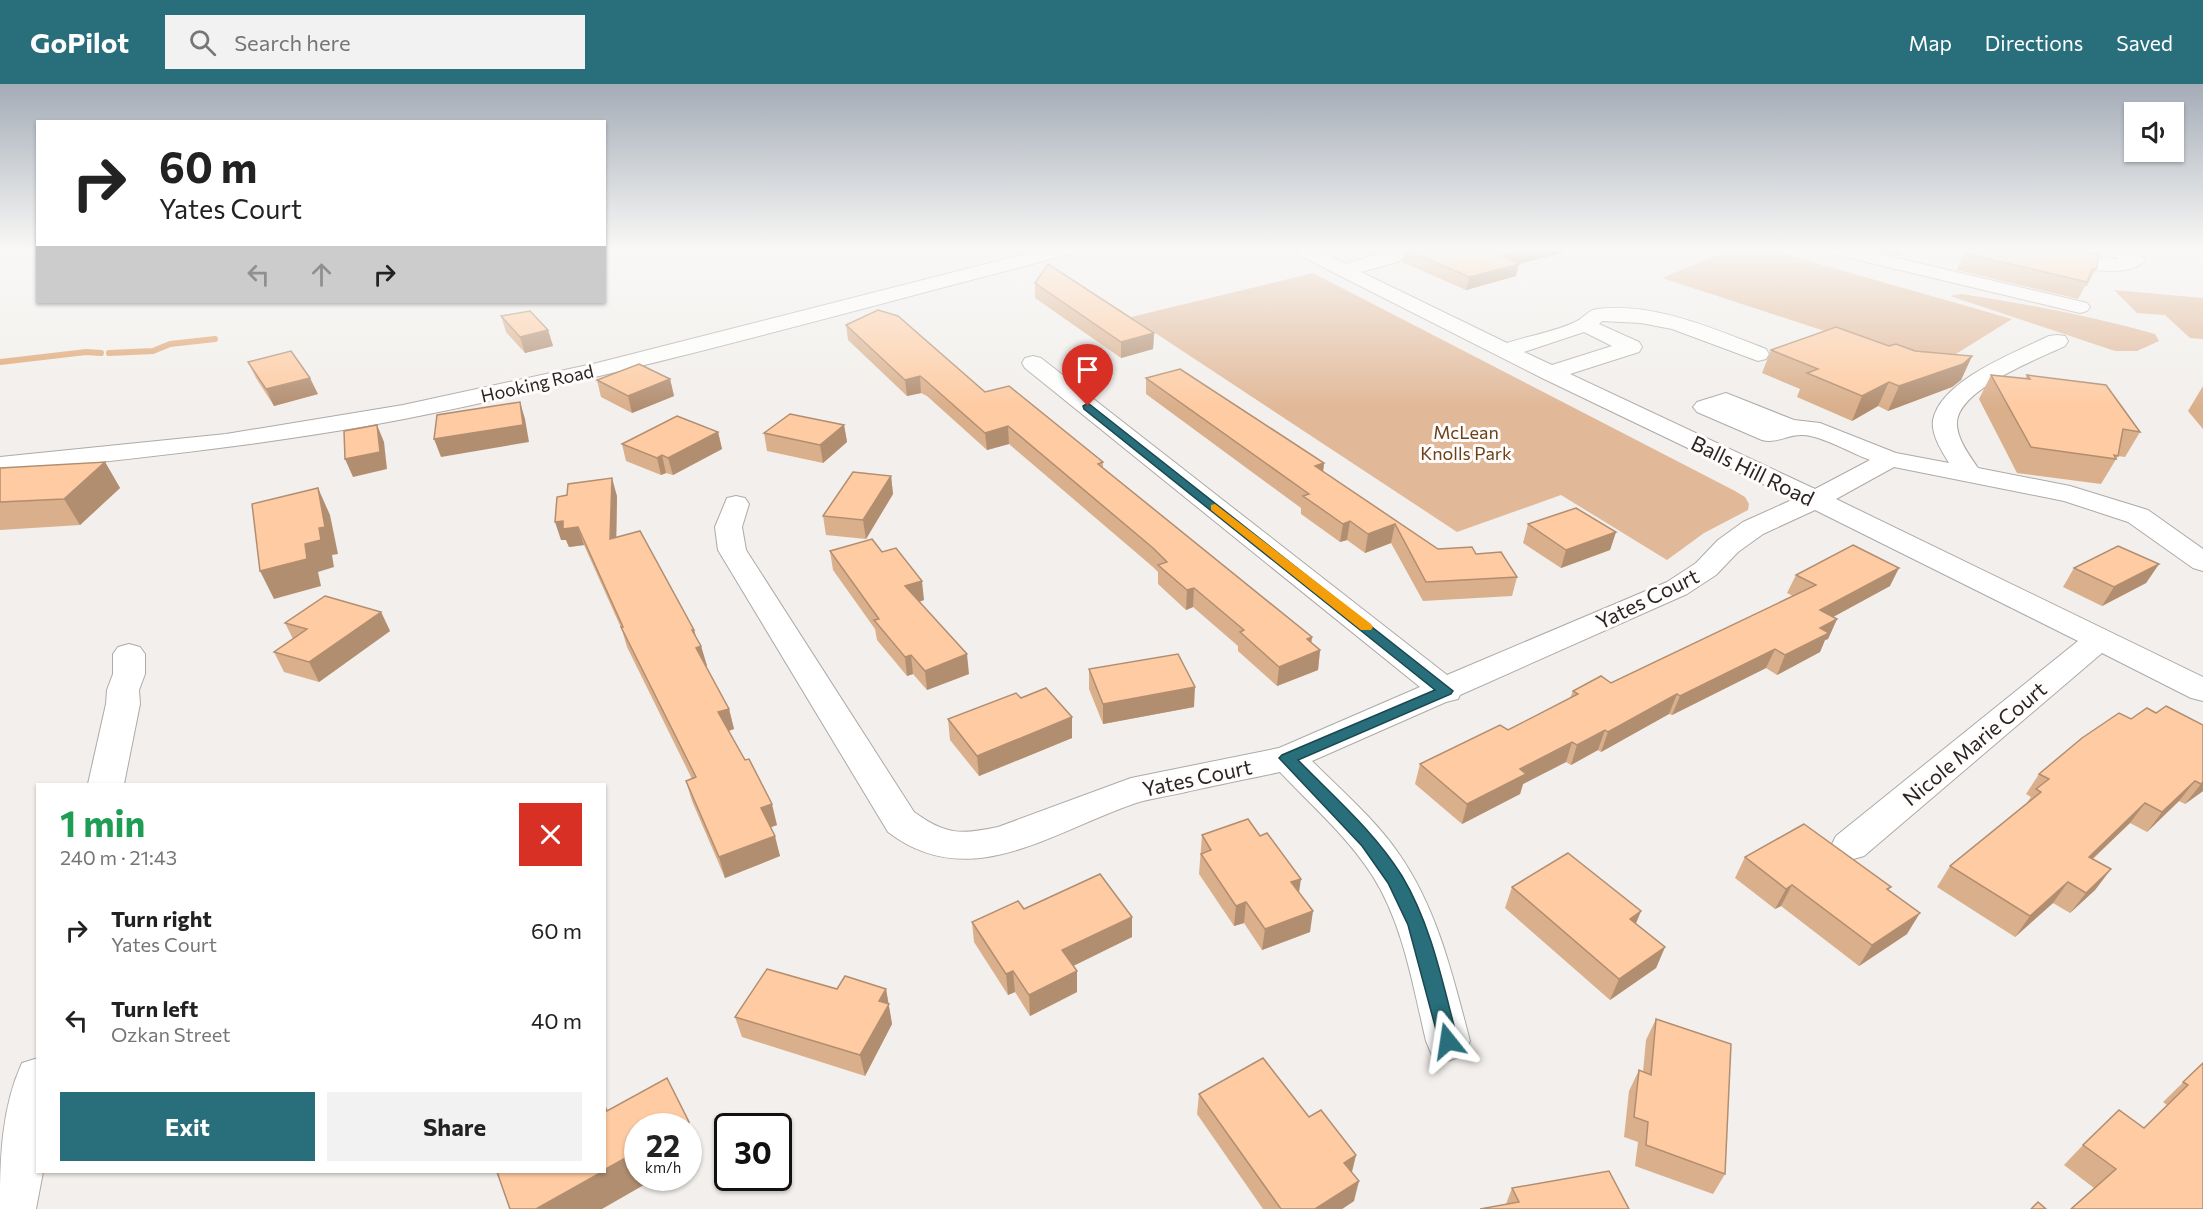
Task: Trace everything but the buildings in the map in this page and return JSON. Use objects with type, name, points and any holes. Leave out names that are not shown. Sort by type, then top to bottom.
[{"type":"street","name":"Hooking Road","points":[[0,465],[226,441],[414,410],[598,369],[859,302]]},
{"type":"street","name":"Balls Hill Road","points":[[1410,302],[1550,373],[2203,690]]},
{"type":"street","points":[[2061,302],[2080,307]]},
{"type":"street","points":[[1505,351],[1585,326],[1597,315],[1649,316],[1683,324],[1758,354]]},
{"type":"street","points":[[1550,373],[1631,347],[1585,326]]},
{"type":"street","points":[[1970,476],[1948,438],[1944,423],[1946,412],[1966,388],[2057,341]]},
{"type":"street","points":[[1033,363],[1446,691]]},
{"type":"street","points":[[1790,427],[1811,428],[1890,459],[2070,494],[2138,516],[2203,562]]},
{"type":"street","name":"Yates Court","points":[[736,504],[728,520],[727,537],[732,550],[901,822],[921,837],[947,845],[975,846],[1003,840],[1131,791],[1287,758],[1446,691],[1677,588],[1706,569],[1728,546],[1753,528],[1815,500],[1890,459]]},
{"type":"street","name":"Nicole Marie Court","points":[[1850,846],[2099,639]]},
{"type":"street","points":[[106,783],[123,704],[123,690],[129,674],[129,654]]},
{"type":"street","points":[[1287,758],[1367,841],[1395,879],[1417,925],[1448,1041]]},
{"type":"street","points":[[11,1209],[36,1088]]},
{"type":"green space","name":"McLean Knolls Park","points":[[1191,302],[1370,302],[1735,491],[1745,497],[1749,504],[1748,510],[1704,533],[1667,560],[1561,495],[1457,532],[1131,317]]},
{"type":"green space","points":[[1737,302],[1954,302],[2012,319],[1935,367]]},
{"type":"green space","points":[[1970,302],[2013,302],[2035,306],[2155,334],[2159,341],[2137,351],[2115,351]]},
{"type":"green space","points":[[2126,302],[2203,302],[2203,339],[2190,338],[2165,315],[2137,313]]},
{"type":"waterway","points":[[109,353],[153,351],[170,344],[215,339]]},
{"type":"waterway","points":[[0,362],[86,352],[101,353]]},
{"type":"slow traffic","points":[[1215,508],[1366,627]]},
{"type":"route","points":[[1088,406],[1446,691],[1287,758],[1367,841],[1395,879],[1417,925],[1448,1041]]}]
